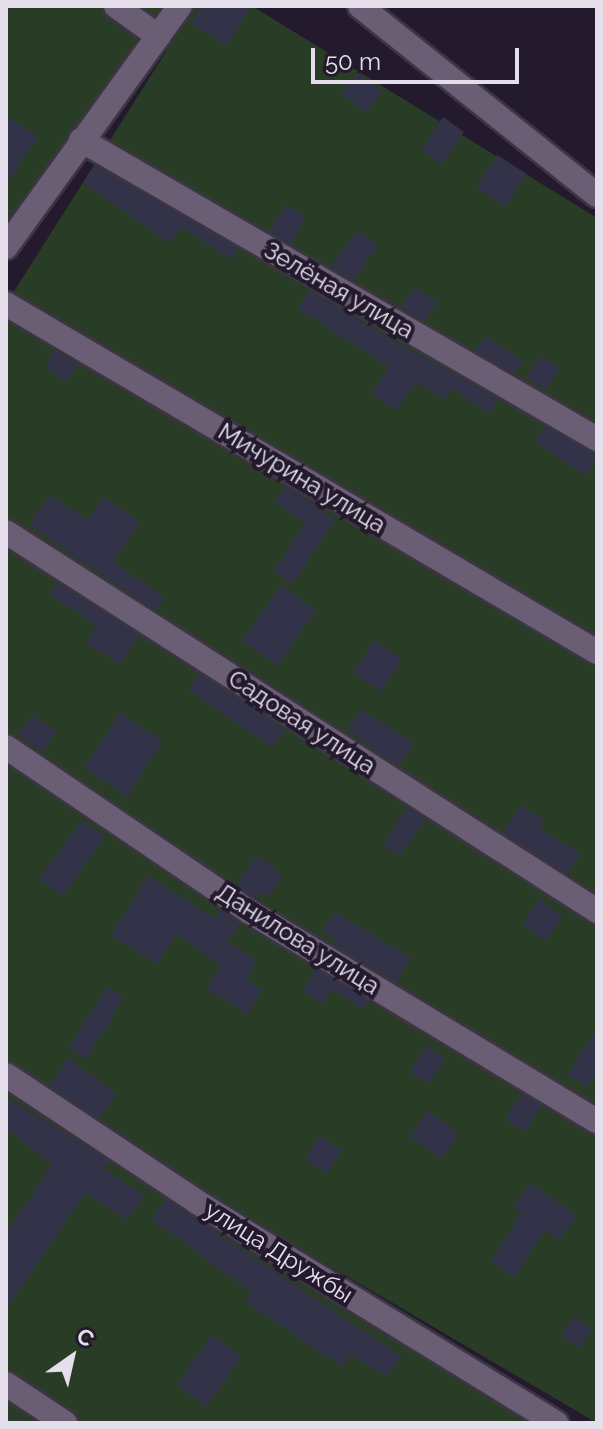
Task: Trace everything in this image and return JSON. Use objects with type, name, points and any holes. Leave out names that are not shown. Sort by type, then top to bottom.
[{"type":"street","points":[[116,6],[158,36]]},
{"type":"street","points":[[6,247],[180,6]]},
{"type":"street","points":[[360,6],[597,195]]},
{"type":"street","name":"Зелёная улица","points":[[81,140],[597,439]]},
{"type":"street","name":"Мичурина улица","points":[[6,304],[597,652]]},
{"type":"street","name":"Садовая улица","points":[[6,532],[597,911]]},
{"type":"street","name":"Данилова улица","points":[[6,747],[250,912],[597,1121]]},
{"type":"street","name":"улица Дружбы","points":[[6,1075],[197,1202],[556,1423]]},
{"type":"street","points":[[6,1384],[65,1423]]},
{"type":"green space","points":[[6,6],[174,6],[6,235]]},
{"type":"green space","points":[[195,6],[252,6],[597,218],[597,1423],[219,1201],[6,1064],[6,304]]},
{"type":"green space","points":[[6,1083],[544,1423],[6,1423]]},
{"type":"building","points":[[202,6],[252,6],[226,46],[191,23]]},
{"type":"building","points":[[357,73],[382,91],[366,113],[341,95]]},
{"type":"building","points":[[6,116],[38,137],[6,184]]},
{"type":"building","points":[[443,117],[464,132],[442,164],[421,149]]},
{"type":"building","points":[[497,155],[527,174],[505,207],[476,188]]},
{"type":"building","points":[[94,165],[238,248],[231,259],[181,227],[170,243],[83,183]]},
{"type":"building","points":[[286,204],[306,217],[290,244],[269,231]]},
{"type":"building","points":[[357,230],[378,245],[354,281],[331,267]]},
{"type":"building","points":[[415,287],[437,302],[424,321],[401,308]]},
{"type":"building","points":[[310,290],[498,399],[489,413],[452,389],[445,400],[416,381],[396,411],[371,393],[389,367],[297,308]]},
{"type":"building","points":[[485,336],[523,361],[515,374],[475,351]]},
{"type":"building","points":[[55,350],[79,364],[67,382],[45,367]]},
{"type":"building","points":[[540,356],[559,368],[546,390],[526,378]]},
{"type":"building","points":[[545,426],[597,454],[586,476],[535,442]]},
{"type":"building","points":[[286,486],[335,520],[292,584],[273,571],[305,523],[275,502]]},
{"type":"building","points":[[50,495],[87,520],[103,497],[140,522],[113,562],[164,597],[155,610],[29,525]]},
{"type":"building","points":[[57,583],[139,635],[120,664],[86,643],[97,626],[49,594]]},
{"type":"building","points":[[281,585],[316,610],[277,665],[242,640]]},
{"type":"building","points":[[374,640],[402,659],[381,691],[353,673]]},
{"type":"building","points":[[198,673],[285,729],[272,747],[188,690]]},
{"type":"building","points":[[362,710],[414,743],[399,766],[347,730]]},
{"type":"building","points":[[120,713],[163,741],[127,796],[84,768]]},
{"type":"building","points":[[31,715],[56,731],[42,751],[18,735]]},
{"type":"building","points":[[521,805],[544,819],[539,828],[581,854],[567,874],[503,833]]},
{"type":"building","points":[[408,807],[425,819],[401,856],[383,845]]},
{"type":"building","points":[[81,821],[105,837],[63,896],[39,880]]},
{"type":"building","points":[[256,856],[283,875],[268,897],[261,892],[257,899],[236,885]]},
{"type":"building","points":[[148,876],[214,918],[220,910],[240,924],[227,942],[257,961],[246,978],[263,990],[247,1014],[206,988],[221,965],[176,934],[157,964],[111,935]]},
{"type":"building","points":[[539,899],[563,916],[546,941],[522,925]]},
{"type":"building","points":[[335,912],[411,958],[396,982],[333,944],[336,940],[322,931]]},
{"type":"building","points":[[316,969],[369,1001],[363,1009],[332,989],[322,1004],[302,991]]},
{"type":"building","points":[[107,987],[124,998],[86,1059],[68,1048]]},
{"type":"building","points":[[597,1029],[597,1072],[587,1087],[567,1074]]},
{"type":"building","points":[[426,1046],[445,1058],[428,1084],[410,1072]]},
{"type":"building","points":[[68,1058],[117,1094],[99,1119],[50,1086]]},
{"type":"building","points":[[522,1093],[542,1105],[525,1132],[505,1119]]},
{"type":"building","points":[[6,1097],[109,1161],[103,1169],[144,1195],[128,1220],[85,1193],[6,1310],[6,1233],[52,1165],[6,1128]]},
{"type":"building","points":[[428,1111],[459,1134],[442,1159],[410,1137]]},
{"type":"building","points":[[320,1136],[342,1150],[327,1173],[305,1159]]},
{"type":"building","points":[[531,1183],[577,1216],[560,1240],[545,1230],[515,1277],[491,1262],[521,1213],[513,1207]]},
{"type":"building","points":[[166,1199],[401,1356],[387,1376],[350,1355],[342,1367],[245,1301],[251,1292],[152,1219]]},
{"type":"building","points":[[574,1317],[592,1329],[580,1348],[561,1335]]},
{"type":"building","points":[[211,1335],[242,1356],[207,1406],[177,1386]]}]
